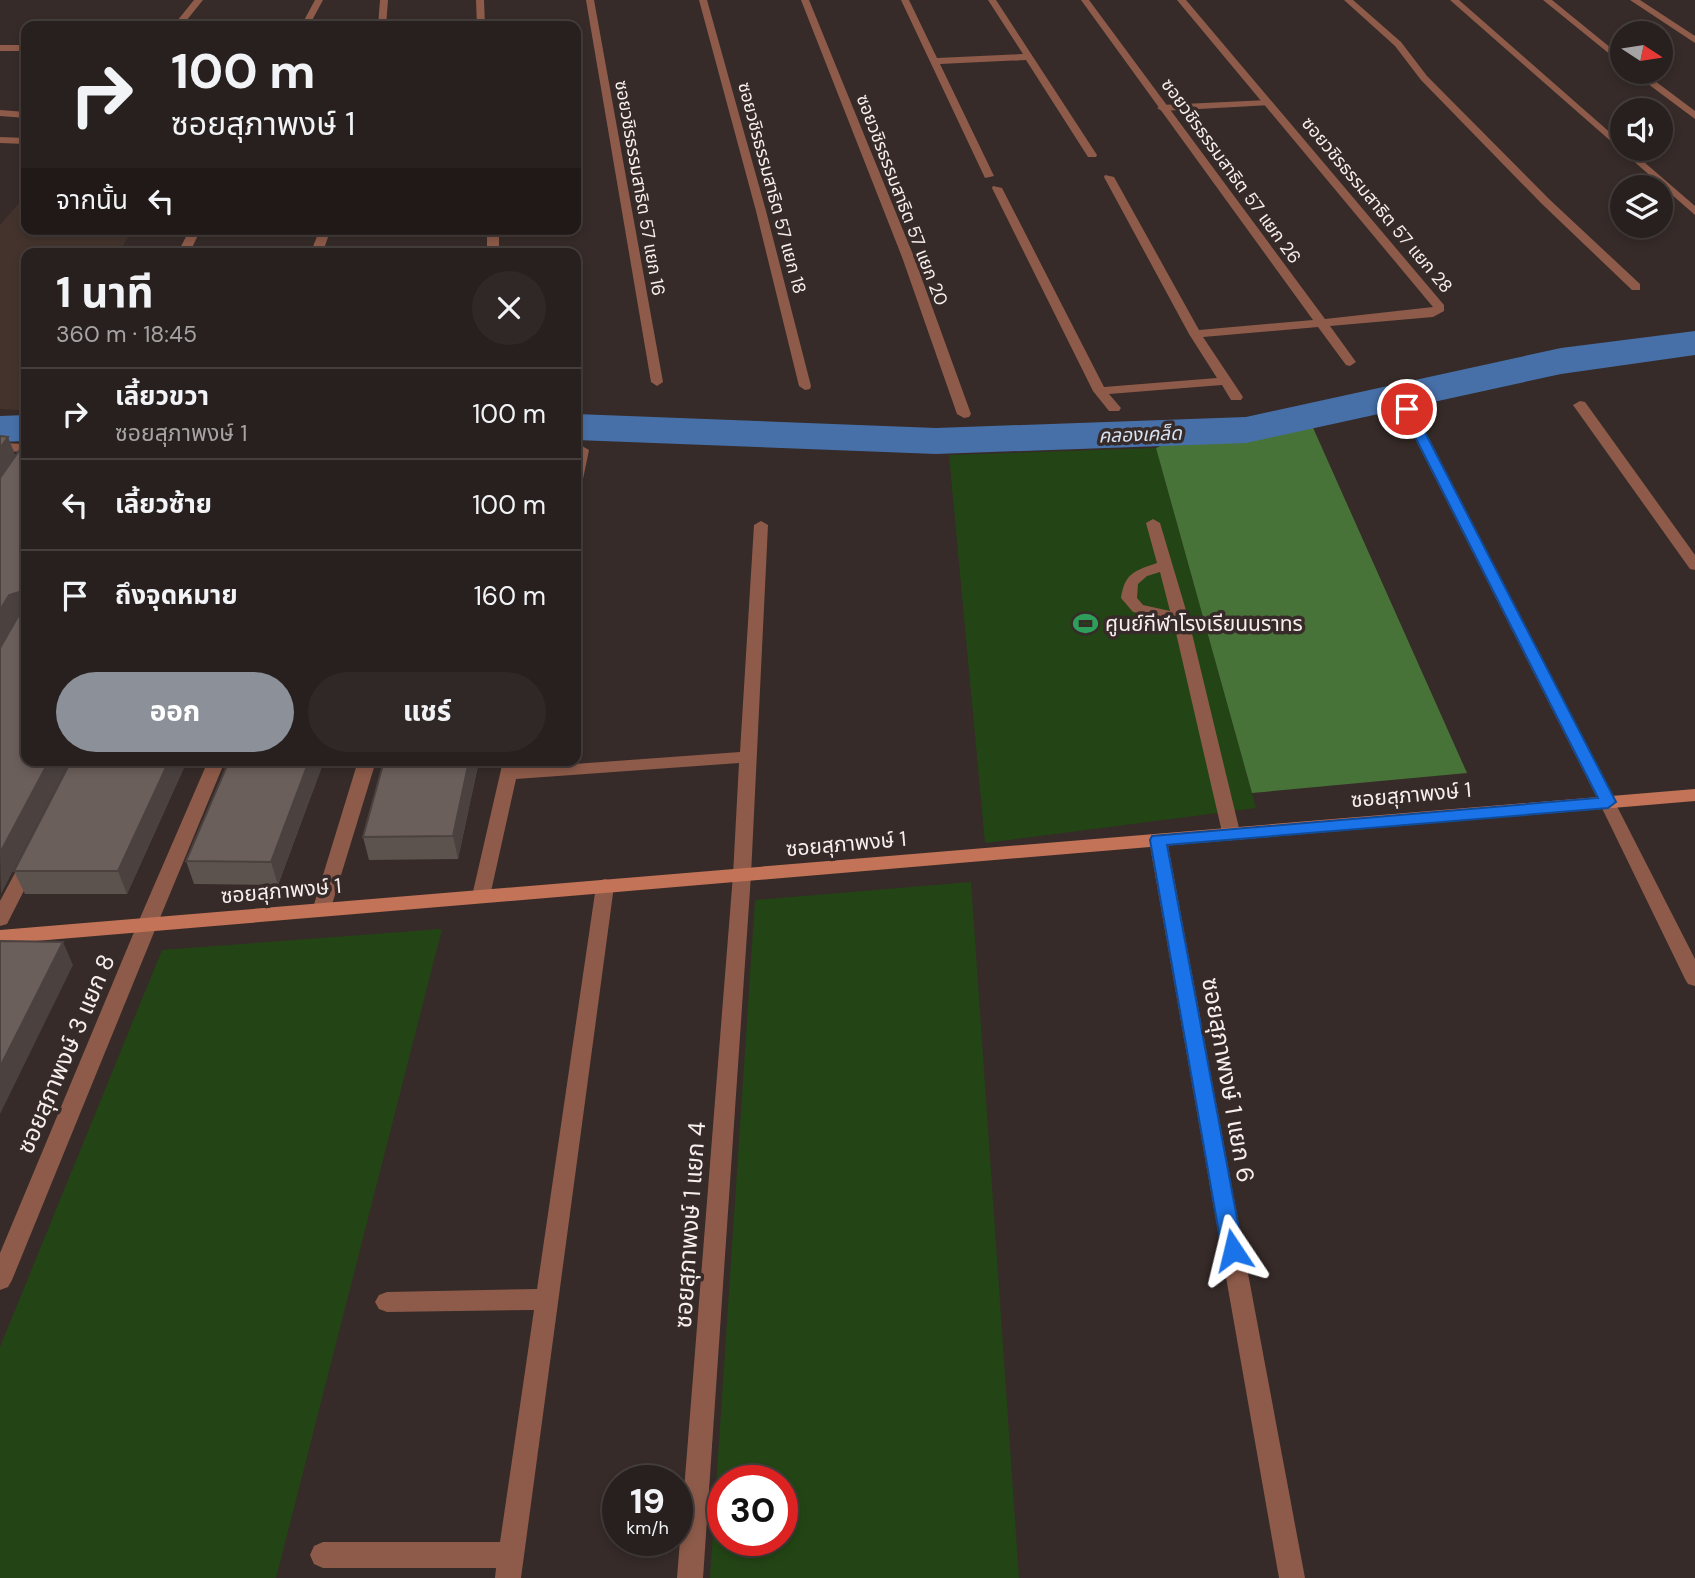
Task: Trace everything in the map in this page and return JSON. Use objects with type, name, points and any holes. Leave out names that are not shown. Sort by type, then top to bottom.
[{"type":"street","points":[[181,21],[199,0]]},
{"type":"street","points":[[308,21],[319,0]]},
{"type":"street","points":[[382,21],[384,0]]},
{"type":"street","points":[[480,0],[481,21]]},
{"type":"street","name":"ซอยวชิรธรรมสาธิต 57 แยก 16","points":[[590,0],[657,382]]},
{"type":"street","name":"ซอยวชิรธรรมสาธิต 57 แยก 18","points":[[703,0],[761,211],[805,386]]},
{"type":"street","name":"ซอยวชิรธรรมสาธิต 57 แยก 20","points":[[805,0],[908,257],[964,414]]},
{"type":"street","points":[[905,0],[989,176]]},
{"type":"street","points":[[992,0],[1092,155]]},
{"type":"street","name":"ซอยวชิรธรรมสาธิต 57 แยก 26","points":[[1085,0],[1350,362]]},
{"type":"street","name":"ซอยวชิรธรรมสาธิต 57 แยก 28","points":[[1181,0],[1440,308],[1433,313],[1195,334]]},
{"type":"street","points":[[1348,0],[1398,44],[1424,78],[1545,201],[1636,287]]},
{"type":"street","points":[[1454,0],[1610,138]]},
{"type":"street","points":[[1547,0],[1610,51]]},
{"type":"street","points":[[1634,0],[1695,40]]},
{"type":"street","points":[[0,48],[21,48]]},
{"type":"street","points":[[936,61],[1027,57]]},
{"type":"street","points":[[1653,84],[1695,116]]},
{"type":"street","points":[[1162,108],[1268,103]]},
{"type":"street","points":[[0,113],[21,115]]},
{"type":"street","points":[[0,141],[21,141]]},
{"type":"street","points":[[1636,161],[1695,212]]},
{"type":"street","points":[[1109,177],[1195,334],[1223,381],[1236,397]]},
{"type":"street","points":[[997,188],[1100,390],[1114,408]]},
{"type":"street","points":[[1100,390],[1223,381]]},
{"type":"street","points":[[1580,405],[1695,566]]},
{"type":"street","points":[[1407,409],[1608,802],[1695,979]]},
{"type":"street","points":[[0,447],[21,448]]},
{"type":"street","points":[[581,455],[582,450]]},
{"type":"street","points":[[1153,523],[1180,617],[1231,832]]},
{"type":"street","name":"ซอยสุภาพงษ์ 1 แยก 4","points":[[690,1578],[742,875],[761,525]]},
{"type":"street","points":[[1165,565],[1142,573],[1131,582],[1129,598],[1138,609],[1180,617]]},
{"type":"street","points":[[581,764],[748,757]]},
{"type":"street","name":"ซอยสุภาพงษ์ 3 แยก 8","points":[[0,1280],[7,1247],[215,766]]},
{"type":"street","points":[[321,911],[365,766]]},
{"type":"street","points":[[481,896],[510,767],[534,766]]},
{"type":"street","name":"ซอยสุภาพงษ์ 1","points":[[0,937],[1695,795]]},
{"type":"street","name":"ซอยสุภาพงษ์ 1 แยก 6","points":[[1158,840],[1292,1578]]},
{"type":"street","points":[[0,919],[38,845]]},
{"type":"street","points":[[323,1555],[509,1567],[605,886]]},
{"type":"street","points":[[387,1302],[547,1299]]},
{"type":"shaded area","points":[[21,201],[21,235],[129,235],[122,248],[21,248],[19,410],[0,409],[0,225]]},
{"type":"green space","points":[[1310,421],[1467,773],[1252,793],[1156,448],[1179,437],[1252,434]]},
{"type":"green space","name":"ศูนย์กีฬาโรงเรียนนราทร","points":[[1156,448],[1256,808],[985,843],[949,455]]},
{"type":"green space","points":[[971,882],[1019,1578],[710,1578],[711,1556],[798,1556],[798,1465],[718,1465],[755,900]]},
{"type":"green space","points":[[442,929],[276,1578],[0,1578],[0,1347],[162,950]]},
{"type":"building","points":[[0,436],[8,437],[0,448]]},
{"type":"building","points":[[21,448],[21,766],[46,766],[0,853],[0,648],[20,613],[19,592],[9,595],[0,610],[0,478]]},
{"type":"building","points":[[68,766],[167,766],[118,871],[14,871]]},
{"type":"building","points":[[227,766],[307,766],[271,862],[186,861]]},
{"type":"building","points":[[383,766],[468,766],[453,836],[363,837]]},
{"type":"building","points":[[0,941],[63,942],[0,1067]]},
{"type":"waterway","name":"คลองเคล็ด","points":[[581,427],[936,441],[1246,430],[1561,361],[1695,343]]},
{"type":"waterway","name":"คลองเคล็ด","points":[[0,429],[21,428]]},
{"type":"place","name":"ศูนย์กีฬาโรงเรียนนราทร","points":[[1085,624]]},
{"type":"route","points":[[1233,1250],[1158,840],[1608,802],[1407,409]]}]
